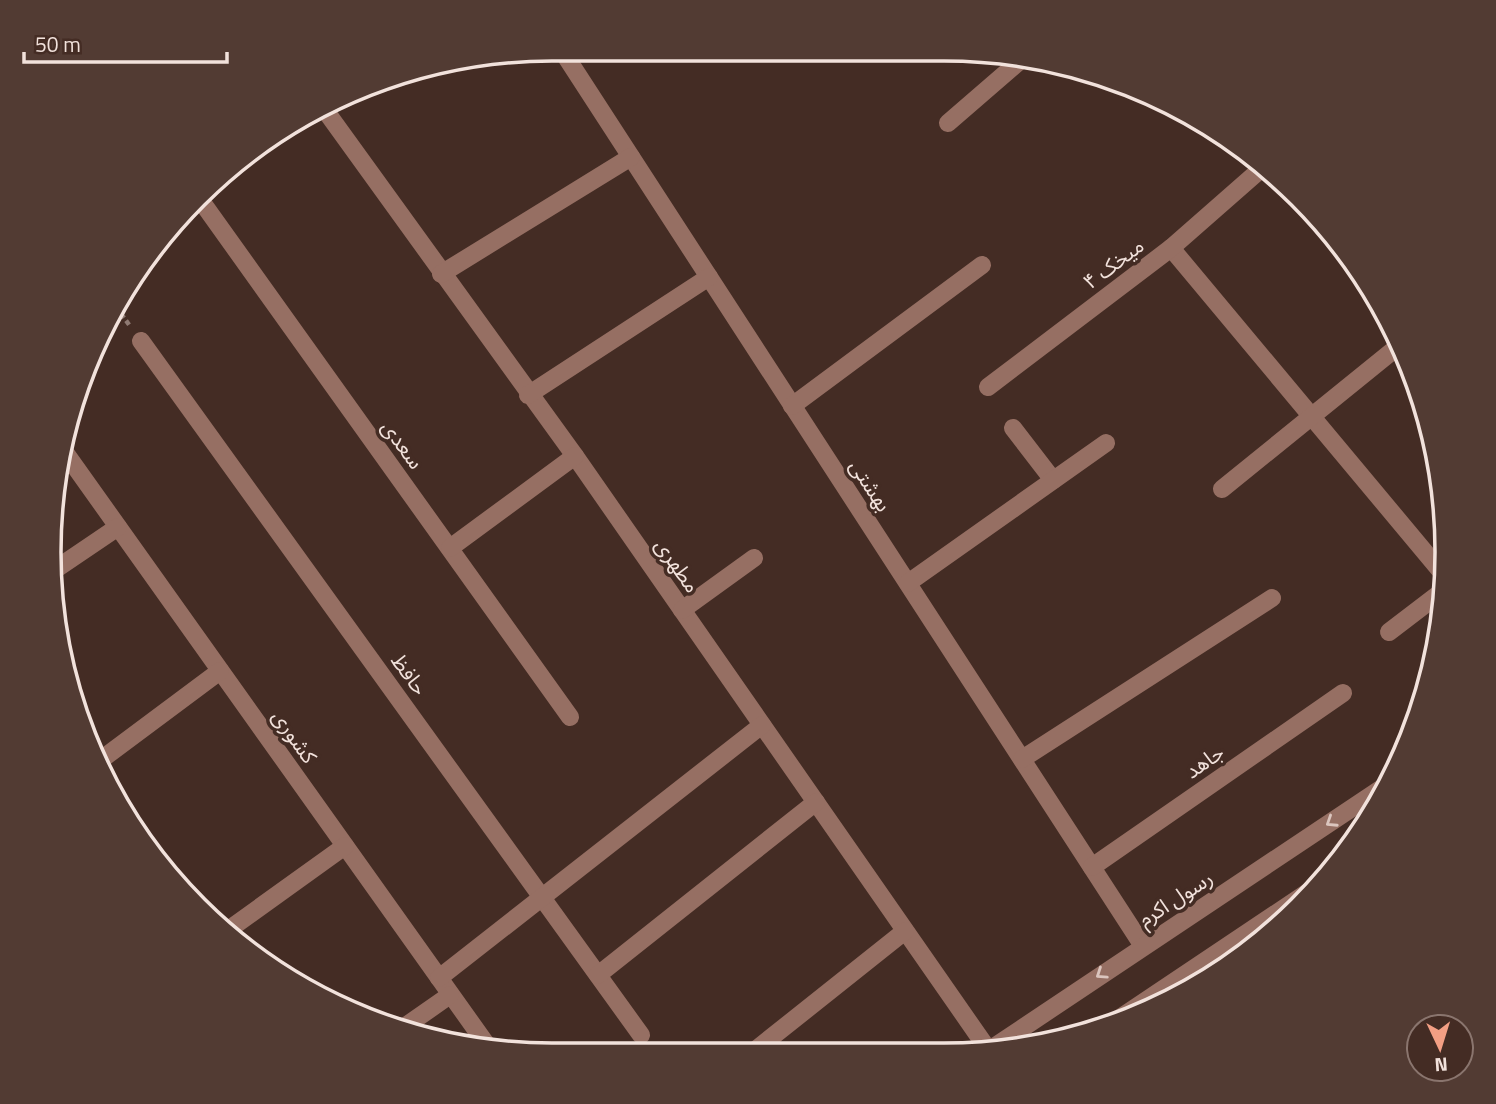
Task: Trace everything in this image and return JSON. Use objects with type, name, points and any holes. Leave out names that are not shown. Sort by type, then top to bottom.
[{"type":"street","name":"بهشتی","points":[[569,61],[1143,946]]},
{"type":"street","points":[[948,123],[1014,66]]},
{"type":"street","name":"مطهری","points":[[329,115],[528,395],[575,456],[982,1041]]},
{"type":"street","points":[[441,274],[631,157]]},
{"type":"street","name":"میخک ۴","points":[[988,387],[1171,248],[1256,173]]},
{"type":"street","name":"سعدی","points":[[204,206],[570,717]]},
{"type":"street","points":[[1171,248],[1435,564]]},
{"type":"street","points":[[792,406],[982,265]]},
{"type":"street","points":[[528,395],[709,277]]},
{"type":"street","name":"حافظ","points":[[141,341],[641,1035]]},
{"type":"street","points":[[1222,489],[1391,352]]},
{"type":"street","points":[[1013,428],[1052,481]]},
{"type":"street","points":[[908,583],[1106,443]]},
{"type":"street","points":[[450,548],[575,456]]},
{"type":"street","name":"کشوری","points":[[70,461],[481,1038]]},
{"type":"street","points":[[61,564],[118,527]]},
{"type":"street","points":[[681,610],[754,558]]},
{"type":"street","points":[[1022,759],[1272,598]]},
{"type":"street","points":[[1389,632],[1433,599]]},
{"type":"street","points":[[106,756],[220,670]]},
{"type":"street","name":"جاهد","points":[[1092,867],[1343,693]]},
{"type":"street","points":[[439,978],[762,725]]},
{"type":"street","name":"رسول اکرم","points":[[1006,1039],[1369,796]]},
{"type":"street","points":[[598,975],[816,802]]},
{"type":"street","points":[[234,926],[345,846]]},
{"type":"street","points":[[1200,970],[1258,929]]},
{"type":"street","points":[[764,1043],[905,931]]},
{"type":"street","points":[[411,1022],[450,995]]}]
